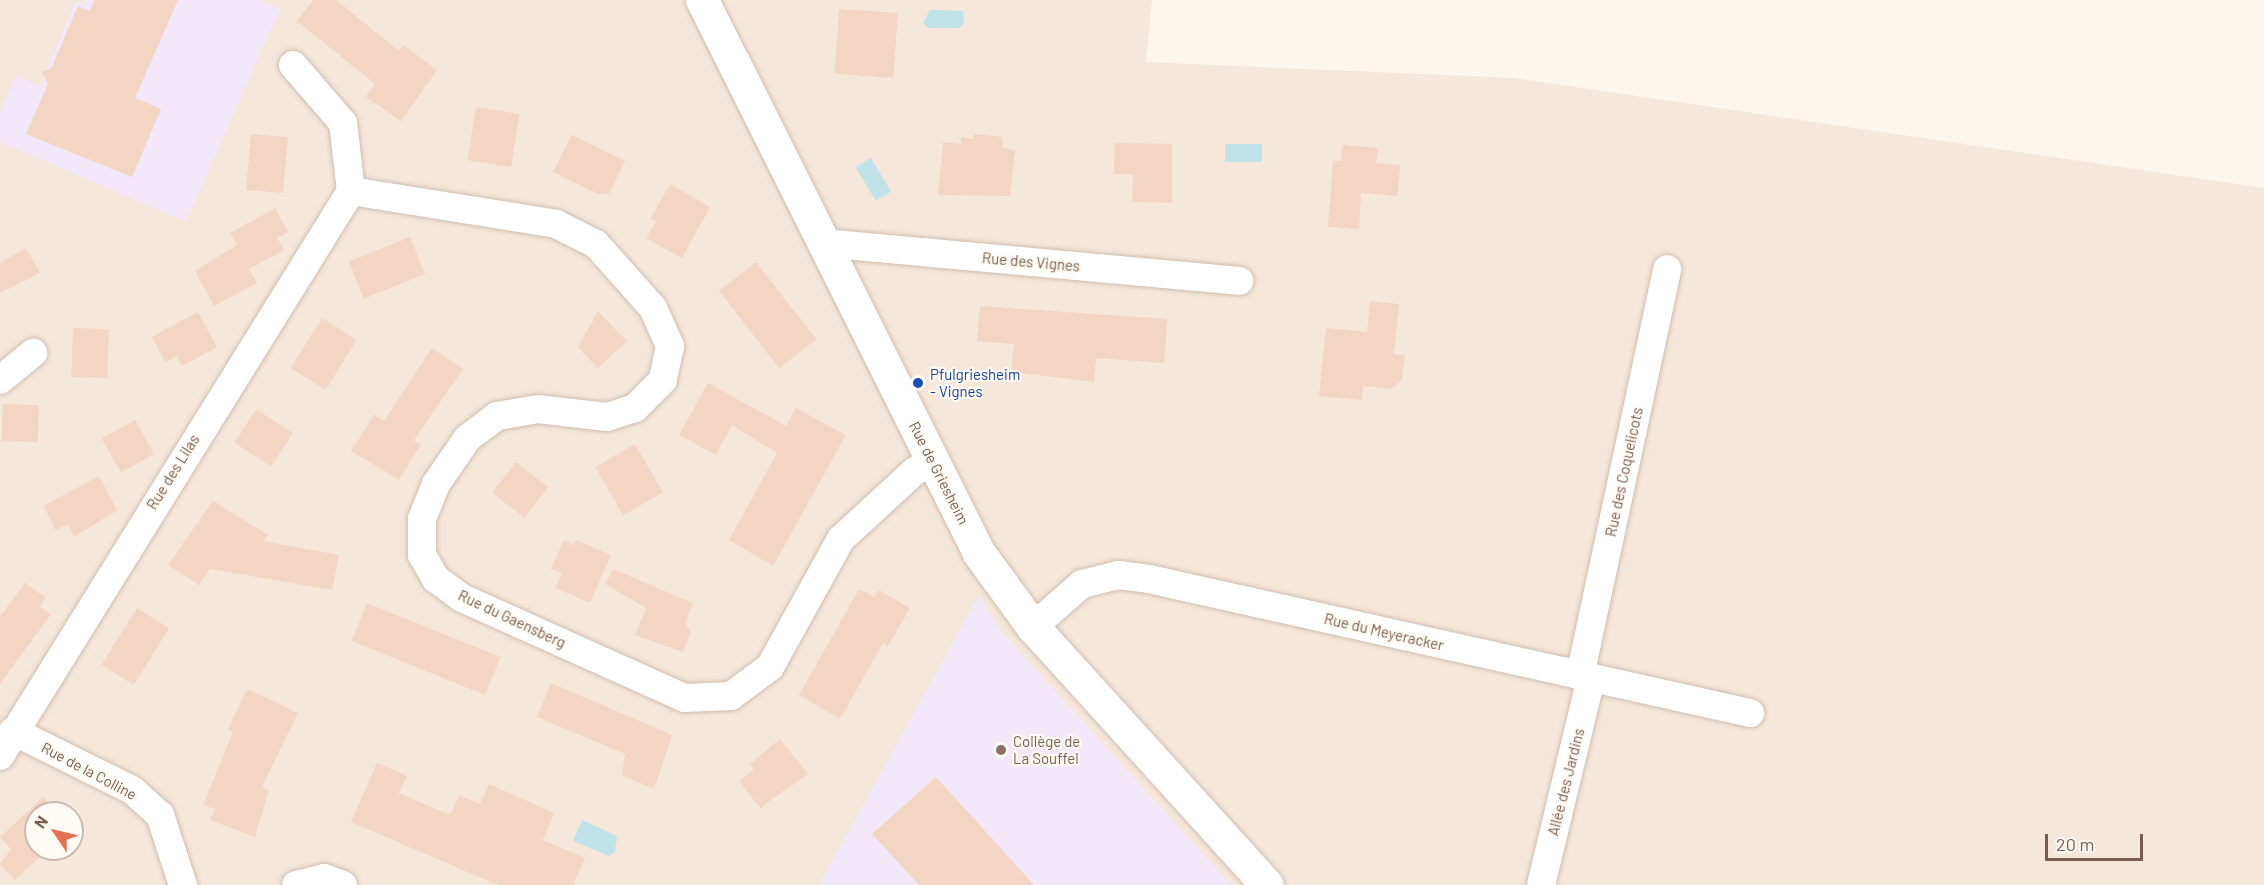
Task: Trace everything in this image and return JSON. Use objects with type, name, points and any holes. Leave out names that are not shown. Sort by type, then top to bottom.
[{"type":"street","name":"Rue de Griesheim","points":[[702,0],[980,553],[1033,627],[1267,885]]},
{"type":"street","points":[[293,64],[343,123],[351,191]]},
{"type":"street","name":"Rue du Gaensberg","points":[[351,191],[556,224],[596,244],[653,308],[670,346],[663,380],[635,408],[607,417],[537,409],[497,416],[467,439],[436,484],[422,519],[422,555],[436,579],[462,598],[685,698],[732,696],[770,666],[841,539],[915,471],[933,461]]},
{"type":"street","name":"Rue des Lilas","points":[[0,756],[13,731],[351,191]]},
{"type":"street","name":"Rue des Vignes","points":[[824,243],[1239,281]]},
{"type":"street","name":"Rue des Coquelicots","points":[[1586,677],[1667,269]]},
{"type":"street","points":[[0,380],[33,353]]},
{"type":"street","name":"Rue du Meyeracker","points":[[1033,627],[1082,584],[1118,575],[1750,713]]},
{"type":"street","name":"Allée des Jardins","points":[[1541,885],[1586,677]]},
{"type":"street","name":"Rue de la Colline","points":[[13,731],[132,790],[159,815],[183,885]]},
{"type":"street","points":[[296,885],[324,878],[343,885]]},
{"type":"shaded area","points":[[0,0],[1152,0],[1146,62],[1514,78],[2264,188],[2264,885],[0,885]]},
{"type":"shaded area","points":[[85,0],[260,0],[280,9],[186,222],[0,142],[0,113],[16,76],[40,86],[76,2],[82,5]]},
{"type":"shaded area","name":"Collège de La Souffel","points":[[979,595],[1000,630],[1231,885],[819,885]]},
{"type":"water","points":[[930,10],[963,11],[964,23],[959,28],[929,28],[923,23]]},
{"type":"water","points":[[1225,144],[1262,144],[1262,162],[1225,162]]},
{"type":"water","points":[[871,158],[891,191],[876,201],[856,167]]},
{"type":"water","points":[[582,820],[617,836],[615,852],[609,856],[573,841]]},
{"type":"building","points":[[94,0],[178,0],[135,98],[161,109],[132,177],[26,134],[48,84],[42,72],[51,69],[78,6],[90,11]]},
{"type":"building","points":[[313,0],[336,0],[399,51],[403,45],[437,70],[401,121],[366,97],[375,84],[297,21]]},
{"type":"building","points":[[839,9],[898,13],[893,78],[834,74]]},
{"type":"building","points":[[476,107],[519,114],[511,167],[468,160]]},
{"type":"building","points":[[251,134],[288,137],[283,193],[246,190]]},
{"type":"building","points":[[974,134],[1003,137],[1002,148],[1015,150],[1010,196],[938,195],[943,142],[961,144],[961,137],[973,139]]},
{"type":"building","points":[[572,135],[625,161],[609,194],[598,194],[553,172]]},
{"type":"building","points":[[1115,143],[1172,144],[1172,203],[1132,202],[1133,174],[1114,174]]},
{"type":"building","points":[[1342,145],[1378,148],[1376,163],[1400,165],[1398,196],[1361,193],[1359,229],[1328,227],[1333,160],[1341,161]]},
{"type":"building","points":[[670,184],[710,207],[682,258],[646,238],[656,222],[650,219]]},
{"type":"building","points":[[275,208],[288,232],[277,238],[284,250],[249,269],[257,283],[214,306],[195,271],[237,245],[230,233]]},
{"type":"building","points":[[410,237],[425,274],[364,299],[349,262]]},
{"type":"building","points":[[26,248],[40,273],[0,293],[0,263]]},
{"type":"building","points":[[756,262],[816,339],[779,368],[719,291]]},
{"type":"building","points":[[1370,301],[1399,304],[1394,354],[1405,355],[1402,380],[1391,389],[1363,386],[1362,400],[1319,396],[1326,328],[1367,332]]},
{"type":"building","points":[[980,306],[1167,319],[1164,363],[1096,358],[1094,382],[1011,372],[1014,344],[977,341]]},
{"type":"building","points":[[598,311],[627,341],[598,368],[578,347]]},
{"type":"building","points":[[198,312],[217,347],[182,366],[177,356],[165,362],[152,337]]},
{"type":"building","points":[[322,318],[357,340],[326,390],[291,368]]},
{"type":"building","points":[[73,328],[109,329],[107,378],[71,377]]},
{"type":"building","points":[[432,348],[463,369],[414,440],[421,444],[399,480],[351,451],[374,415],[384,421]]},
{"type":"building","points":[[708,383],[786,426],[796,408],[846,435],[773,566],[729,540],[777,453],[732,425],[716,455],[679,435]]},
{"type":"building","points":[[3,404],[39,405],[38,442],[2,441]]},
{"type":"building","points":[[256,409],[293,433],[271,467],[234,443]]},
{"type":"building","points":[[135,420],[154,454],[121,473],[102,438]]},
{"type":"building","points":[[635,444],[663,492],[623,515],[595,467]]},
{"type":"building","points":[[516,462],[548,487],[524,518],[492,493]]},
{"type":"building","points":[[99,476],[117,510],[74,537],[68,524],[56,530],[43,506]]},
{"type":"building","points":[[213,501],[268,535],[264,541],[339,555],[332,590],[210,569],[199,585],[168,565]]},
{"type":"building","points":[[564,540],[574,545],[576,540],[611,555],[590,603],[555,588],[562,573],[551,569]]},
{"type":"building","points":[[613,569],[693,603],[685,624],[691,632],[683,652],[635,635],[646,608],[605,584]]},
{"type":"building","points":[[25,583],[46,597],[40,607],[51,614],[0,684],[0,617]]},
{"type":"building","points":[[859,589],[874,597],[879,590],[910,608],[888,646],[883,643],[840,719],[799,695]]},
{"type":"building","points":[[367,603],[501,657],[485,695],[352,641]]},
{"type":"building","points":[[137,608],[169,628],[134,685],[101,665]]},
{"type":"building","points":[[551,683],[672,735],[654,789],[622,775],[625,754],[537,717]]},
{"type":"building","points":[[247,689],[298,713],[262,787],[269,790],[255,837],[210,820],[215,809],[203,805],[233,732],[228,729]]},
{"type":"building","points":[[780,739],[808,774],[760,808],[739,781],[754,769],[750,764]]},
{"type":"building","points":[[377,763],[407,776],[399,793],[450,815],[459,795],[480,804],[489,784],[554,813],[543,840],[585,858],[573,885],[498,885],[351,822]]},
{"type":"building","points":[[936,777],[1034,885],[919,885],[872,834]]},
{"type":"building","points":[[24,815],[24,861],[35,861],[15,880],[0,864],[11,849],[0,837]]},
{"type":"place","name":"Pfulgriesheim - Vignes","points":[[918,383]]},
{"type":"place","name":"Collège de La Souffel","points":[[1001,750]]}]
